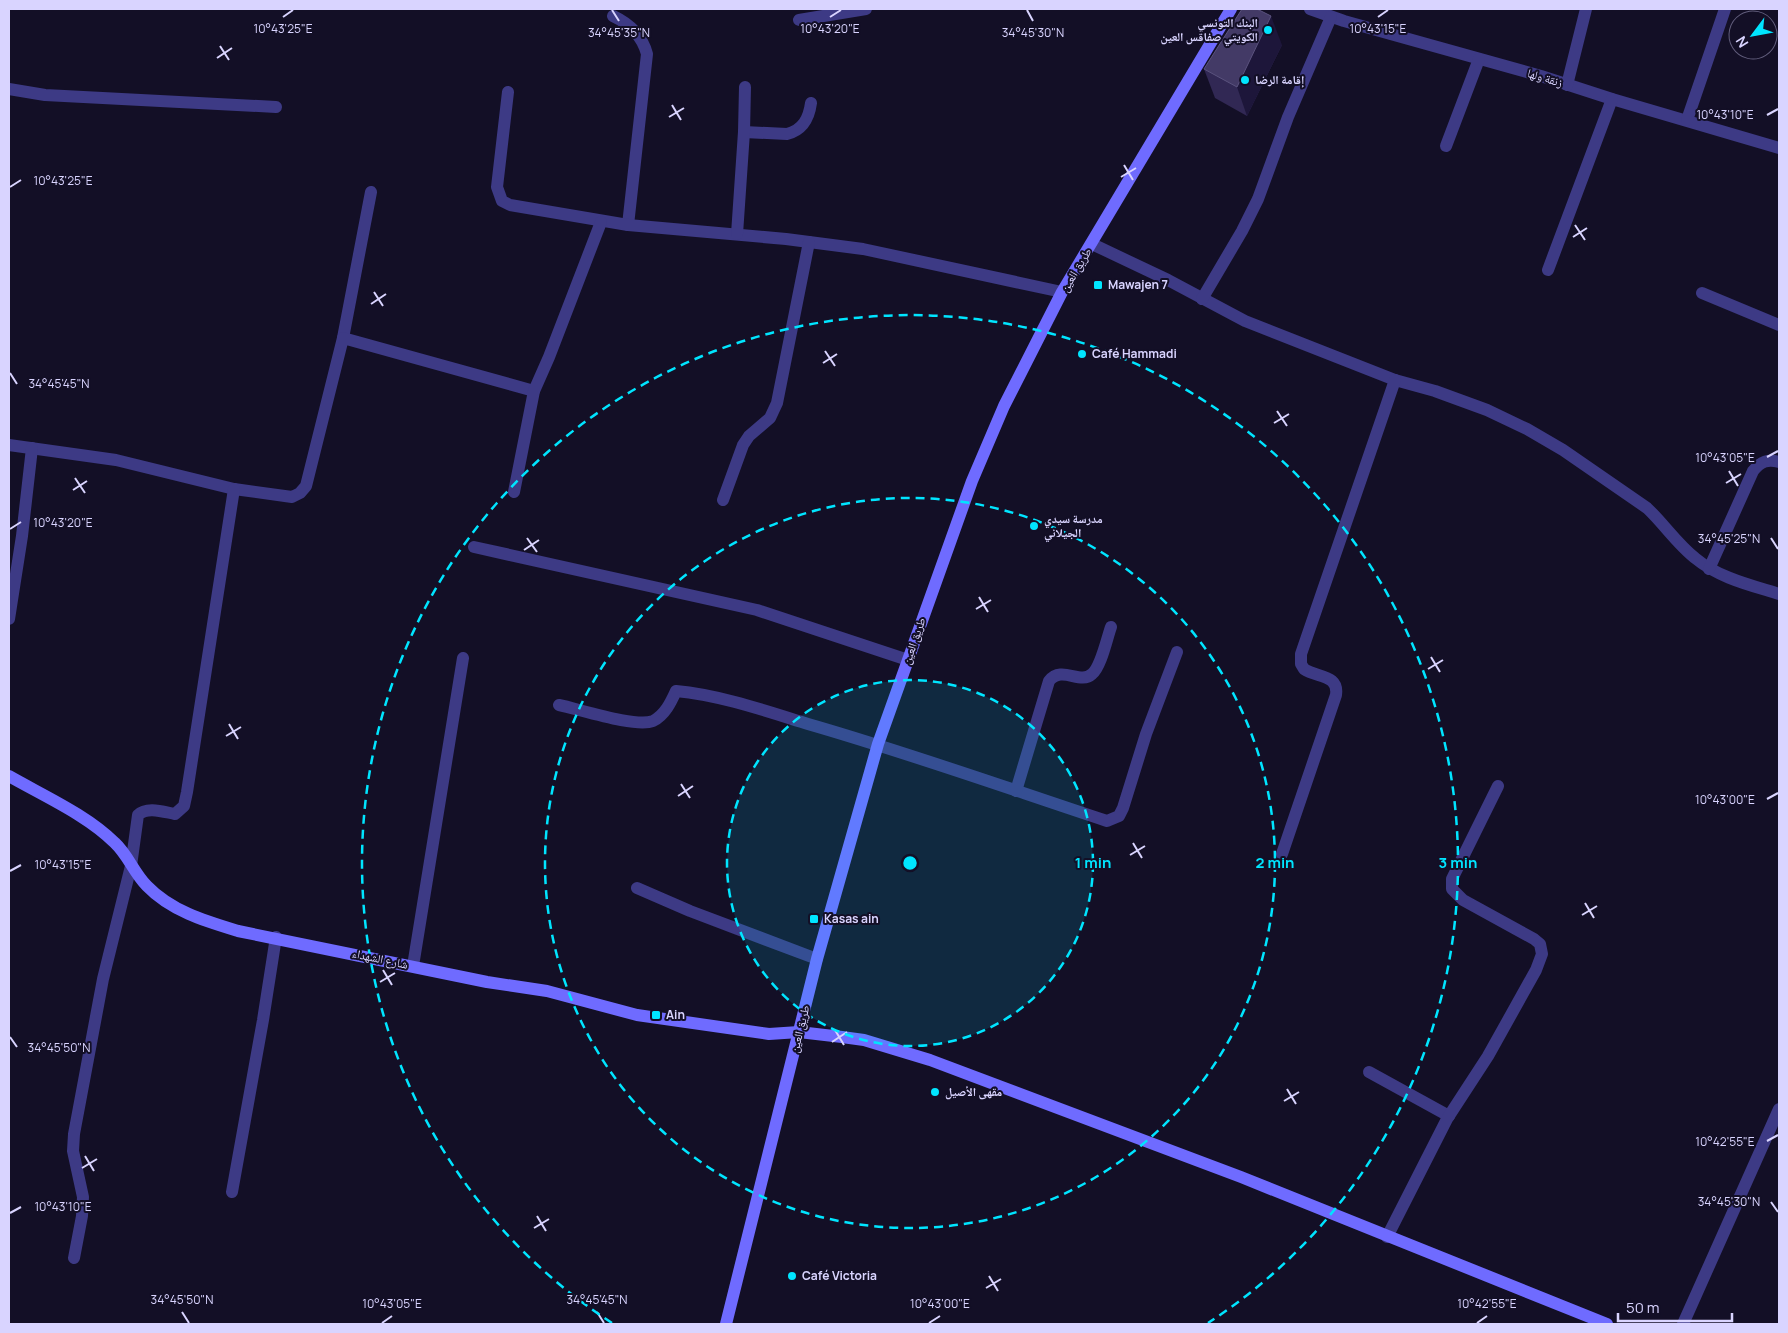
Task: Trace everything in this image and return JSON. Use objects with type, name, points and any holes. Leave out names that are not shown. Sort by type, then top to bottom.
[{"type":"street","points":[[799,20],[866,9]]},
{"type":"street","name":"طريق العين","points":[[726,1324],[817,959],[878,744],[972,481],[1004,406],[1062,292],[1231,9]]},
{"type":"street","name":"زنقة ولها","points":[[1310,9],[1331,17],[1567,84],[1612,100],[1779,148]]},
{"type":"street","points":[[1567,84],[1586,9]]},
{"type":"street","points":[[1687,120],[1725,9]]},
{"type":"street","points":[[613,16],[626,22],[635,31],[645,46],[647,54],[628,225]]},
{"type":"street","points":[[1202,299],[1258,199],[1288,117],[1331,17]]},
{"type":"street","points":[[1446,146],[1479,59]]},
{"type":"street","points":[[737,234],[744,132],[744,87]]},
{"type":"street","points":[[9,89],[45,95],[276,107]]},
{"type":"street","points":[[508,92],[497,187],[502,201],[510,205],[601,222],[737,234],[878,251],[1062,292]]},
{"type":"street","points":[[1548,270],[1612,100]]},
{"type":"street","points":[[744,132],[793,132],[802,126],[807,118],[811,103]]},
{"type":"street","points":[[9,445],[116,460],[234,489],[292,497],[300,493],[306,486],[343,338],[371,192]]},
{"type":"street","points":[[514,492],[534,391],[601,222]]},
{"type":"street","points":[[724,500],[743,445],[749,436],[770,418],[774,412],[782,383],[810,242]]},
{"type":"street","points":[[1092,244],[1168,280],[1245,321],[1395,380],[1487,410],[1545,439],[1646,508],[1658,518],[1688,552],[1709,569],[1726,577],[1779,594]]},
{"type":"street","points":[[1702,293],[1779,324]]},
{"type":"street","points":[[343,338],[534,391]]},
{"type":"street","points":[[1282,854],[1337,688],[1330,679],[1304,669],[1301,664],[1301,654],[1395,380]]},
{"type":"street","points":[[9,619],[22,536],[32,448]]},
{"type":"street","points":[[1709,569],[1753,471],[1762,462],[1767,460],[1779,462]]},
{"type":"street","points":[[74,1258],[82,1216],[83,1198],[73,1151],[74,1134],[103,979],[131,866],[138,815],[142,811],[152,810],[175,814],[184,806],[234,489]]},
{"type":"street","points":[[474,547],[757,610],[908,660]]},
{"type":"street","points":[[1016,791],[1049,681],[1059,674],[1086,678],[1092,674],[1097,668],[1111,627]]},
{"type":"street","points":[[558,705],[623,720],[645,723],[661,715],[669,706],[676,691],[694,692],[878,744],[1107,821],[1119,816],[1123,808],[1146,734],[1177,652]]},
{"type":"street","points":[[413,966],[462,658]]},
{"type":"street","name":"شارع الشهداء","points":[[9,776],[98,828],[117,844],[146,886],[167,903],[199,919],[238,930],[487,982],[547,991],[637,1015],[769,1034],[799,1032],[864,1040],[930,1060],[1241,1178],[1607,1324]]},
{"type":"street","points":[[1387,1237],[1449,1116],[1488,1056],[1536,970],[1542,954],[1540,944],[1534,939],[1463,900],[1452,889],[1452,879],[1498,786]]},
{"type":"street","points":[[638,888],[690,911],[817,959]]},
{"type":"street","points":[[232,1192],[276,937]]},
{"type":"street","points":[[1369,1072],[1449,1116]]},
{"type":"street","points":[[1683,1324],[1779,1109]]},
{"type":"building","points":[[1242,9],[1257,9],[1271,16],[1237,87],[1204,69]]},
{"type":"place","name":"البنك التونسي الكويتي صفاقس العين","points":[[1268,30]]},
{"type":"place","name":"إقامة الرضا","points":[[1245,80]]},
{"type":"place","name":"Mawajen 7","points":[[1098,285]]},
{"type":"place","name":"Café Hammadi","points":[[1082,354]]},
{"type":"place","name":"مدرسة سيدي الجيلاني","points":[[1034,526]]},
{"type":"place","name":"Kasas ain","points":[[814,919]]},
{"type":"place","name":"Ain","points":[[656,1015]]},
{"type":"place","name":"مقهى الأصيل","points":[[935,1092]]},
{"type":"place","name":"Café Victoria","points":[[792,1276]]}]
